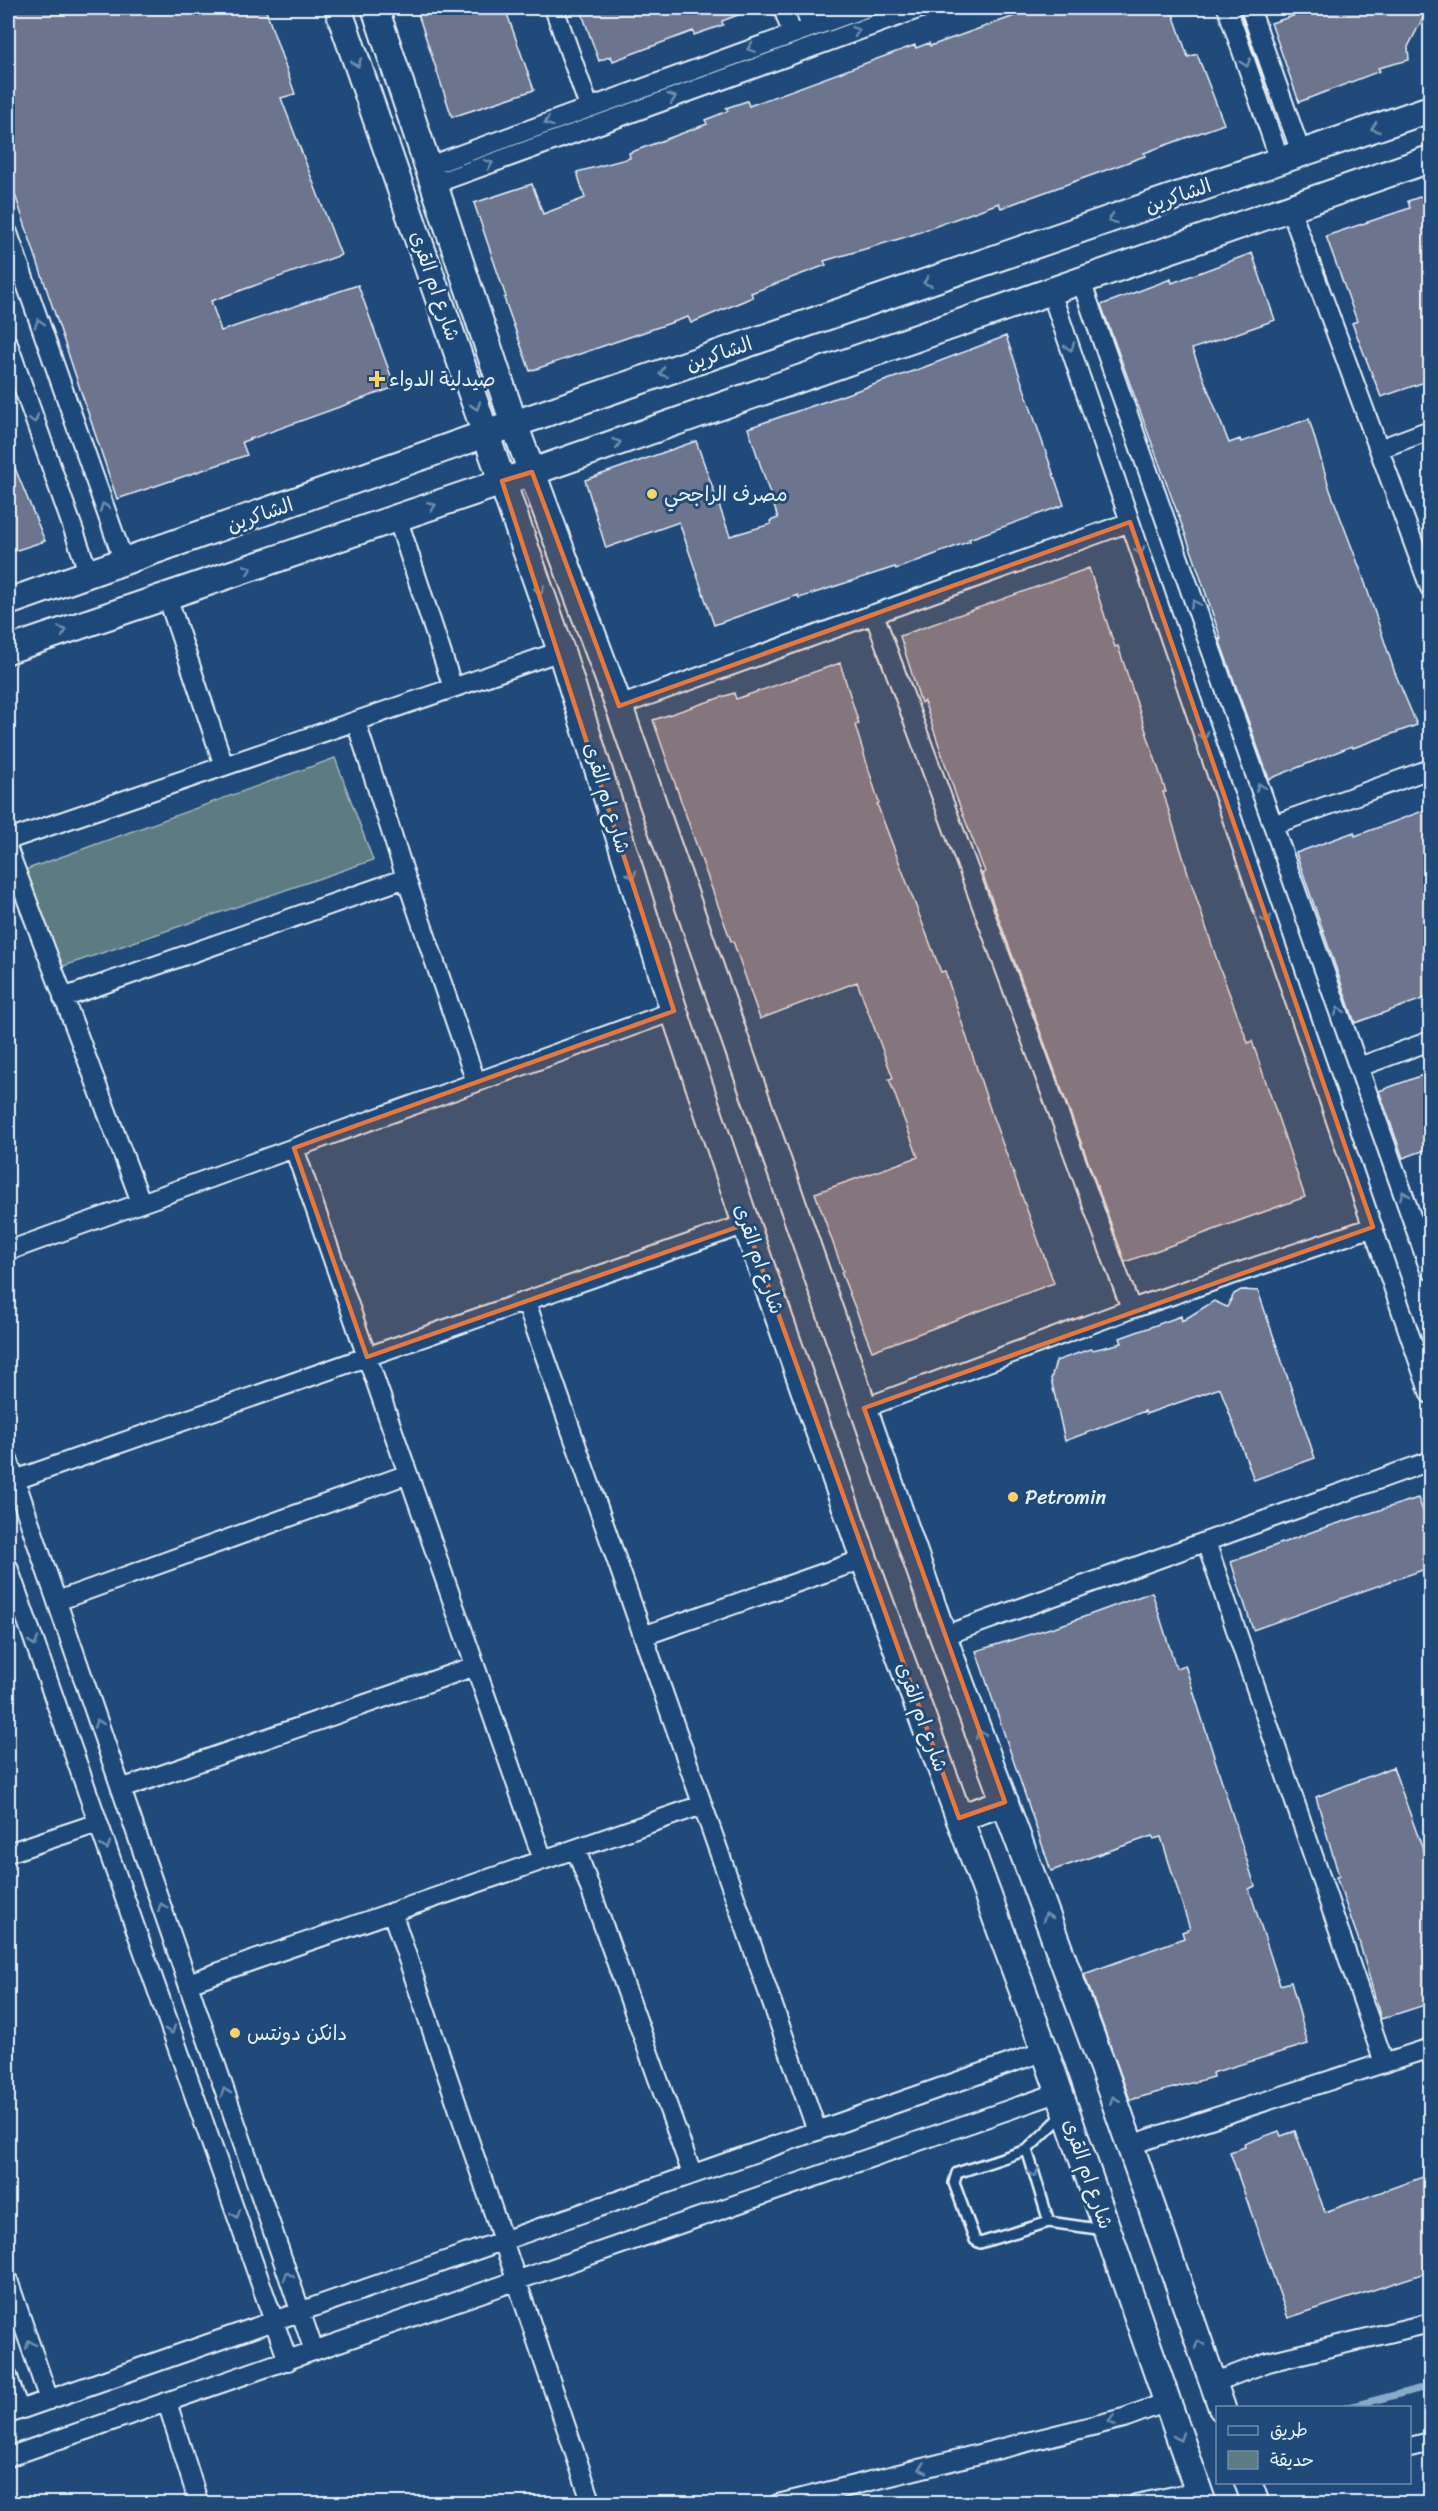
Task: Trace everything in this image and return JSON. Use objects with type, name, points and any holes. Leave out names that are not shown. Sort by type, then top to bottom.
[{"type":"main road","name":"شارع ام القرى","points":[[338,8],[561,651],[674,1011],[746,1224],[864,1559],[1046,2051],[1201,2498]]},
{"type":"main road","name":"شارع ام القرى","points":[[375,8],[514,424],[619,706],[943,1636],[1130,2145],[1218,2397]]},
{"type":"main road","name":"الشاكرين","points":[[8,602],[514,424],[1431,109]]},
{"type":"main road","points":[[8,650],[532,472],[1431,159]]},
{"type":"main road","points":[[959,1818],[1005,1802]]},
{"type":"main road","points":[[1249,2484],[1256,2504]]},
{"type":"street","points":[[554,8],[589,106]]},
{"type":"street","points":[[783,8],[792,33]]},
{"type":"street","points":[[804,8],[811,27]]},
{"type":"street","points":[[431,175],[589,106],[865,8]]},
{"type":"street","points":[[431,175],[921,8]]},
{"type":"street","points":[[1227,8],[1291,157]]},
{"type":"street","points":[[1250,8],[1291,157]]},
{"type":"street","points":[[1290,208],[1431,588]]},
{"type":"street","points":[[8,233],[124,562]]},
{"type":"street","points":[[1081,281],[1431,1270]]},
{"type":"street","points":[[1051,292],[1431,1394]]},
{"type":"street","points":[[9,350],[89,574]]},
{"type":"street","points":[[1379,449],[1431,430]]},
{"type":"street","points":[[397,517],[453,688]]},
{"type":"street","points":[[619,706],[1130,522]]},
{"type":"street","points":[[167,596],[224,766]]},
{"type":"street","points":[[874,614],[1131,1309]]},
{"type":"street","points":[[8,840],[561,651]]},
{"type":"street","points":[[356,722],[406,878],[476,1082]]},
{"type":"street","points":[[1273,825],[1431,769]]},
{"type":"street","points":[[8,850],[141,1202]]},
{"type":"street","points":[[63,998],[406,878]]},
{"type":"street","points":[[8,1251],[674,1011]]},
{"type":"street","points":[[1359,1066],[1431,1041]]},
{"type":"street","points":[[294,1148],[543,1860]]},
{"type":"street","points":[[15,1480],[746,1224]]},
{"type":"street","points":[[864,1408],[1131,1309],[1373,1227]]},
{"type":"street","points":[[526,1302],[817,2131]]},
{"type":"street","points":[[8,1459],[314,2351]]},
{"type":"street","points":[[943,1636],[1431,1461]]},
{"type":"street","points":[[57,1601],[408,1474]]},
{"type":"street","points":[[1206,1542],[1384,2063]]},
{"type":"street","points":[[643,1636],[864,1559]]},
{"type":"street","points":[[8,1567],[288,2361]]},
{"type":"street","points":[[121,1789],[475,1666]]},
{"type":"street","points":[[188,1983],[702,1805]]},
{"type":"street","points":[[8,1853],[98,1823]]},
{"type":"street","points":[[576,1849],[692,2174]]},
{"type":"street","points":[[392,1912],[592,2504]]},
{"type":"street","points":[[1130,2145],[1431,2048]]},
{"type":"street","points":[[8,2377],[13,2412],[1046,2051]]},
{"type":"street","points":[[8,2457],[517,2281],[1063,2102]]},
{"type":"street","points":[[8,2280],[49,2400]]},
{"type":"street","points":[[1218,2397],[1268,2362],[1431,2323]]},
{"type":"street","points":[[167,2402],[199,2504]]},
{"type":"street","points":[[778,2504],[1168,2406]]},
{"type":"street","points":[[1411,2447],[1431,2442]]},
{"type":"street","points":[[1136,2504],[1201,2498]]},
{"type":"lane","points":[[1063,2102],[1027,2150],[957,2173],[954,2183],[975,2240],[980,2243],[1049,2222],[1108,2231]]},
{"type":"lane","points":[[1027,2150],[1049,2222]]},
{"type":"highlighted area","points":[[532,472],[619,706],[1130,522],[1373,1227],[864,1408],[1005,1802],[959,1818],[746,1224],[367,1357],[294,1148],[674,1011],[502,481]]},
{"type":"green space","points":[[335,758],[373,860],[58,968],[22,871]]},
{"type":"building","points":[[8,8],[265,8],[295,94],[281,98],[341,255],[211,301],[221,331],[358,285],[395,387],[242,442],[247,455],[117,499],[8,174]]},
{"type":"building","points":[[416,8],[505,8],[534,90],[452,117]]},
{"type":"building","points":[[580,8],[754,9],[722,21],[723,25],[694,35],[693,31],[613,61],[611,56],[599,61]]},
{"type":"building","points":[[1020,8],[1171,8],[1188,57],[1197,54],[1224,124],[1144,153],[1145,156],[1001,208],[999,203],[909,236],[824,261],[826,265],[751,293],[753,297],[691,323],[688,317],[530,371],[474,203],[532,184],[543,214],[585,198],[577,172],[630,158],[629,153],[707,124],[705,120],[728,111],[726,108],[747,101],[749,106],[915,45],[916,48],[929,43],[930,46],[1023,13]]},
{"type":"building","points":[[1318,8],[1428,8],[1408,47],[1409,60],[1378,68],[1380,71],[1299,102],[1271,23]]},
{"type":"building","points":[[1431,193],[1431,380],[1381,397],[1352,323],[1357,321],[1326,236],[1410,208],[1408,201]]},
{"type":"building","points":[[1252,253],[1275,320],[1192,349],[1229,443],[1240,439],[1241,442],[1309,419],[1330,490],[1362,574],[1395,673],[1417,725],[1353,748],[1352,746],[1269,779],[1219,639],[1221,639],[1194,558],[1101,305],[1171,279],[1172,283]]},
{"type":"building","points":[[1006,336],[1064,505],[969,539],[970,541],[896,569],[895,567],[799,598],[798,595],[714,625],[679,522],[606,548],[585,480],[696,441],[730,536],[771,524],[770,521],[778,518],[748,428],[922,368]]},
{"type":"building","points":[[8,451],[45,541],[8,553]]},
{"type":"building","points":[[1089,568],[1115,647],[1118,646],[1166,792],[1163,792],[1219,966],[1248,1043],[1252,1041],[1305,1197],[1125,1262],[982,873],[985,872],[924,701],[921,703],[900,636]]},
{"type":"building","points":[[840,663],[859,724],[855,725],[879,803],[877,804],[941,972],[945,971],[992,1115],[1054,1283],[872,1351],[841,1272],[843,1271],[815,1193],[918,1157],[889,1079],[893,1078],[857,982],[760,1019],[653,720],[734,693],[736,699]]},
{"type":"building","points":[[1431,808],[1431,996],[1355,1023],[1296,853],[1354,832],[1355,836]]},
{"type":"building","points":[[1431,1072],[1431,1148],[1403,1158],[1379,1091]]},
{"type":"building","points":[[1241,1290],[1258,1291],[1315,1458],[1254,1480],[1220,1388],[1146,1414],[1145,1411],[1065,1441],[1051,1379],[1056,1361],[1090,1349],[1122,1343],[1120,1338],[1181,1316],[1182,1321],[1214,1301],[1227,1307],[1234,1294]]},
{"type":"building","points":[[1418,1498],[1431,1532],[1431,1567],[1253,1630],[1231,1562],[1317,1530]]},
{"type":"building","points":[[1152,1592],[1176,1668],[1185,1665],[1255,1886],[1249,1889],[1280,1985],[1291,1982],[1308,2044],[1212,2073],[1213,2077],[1130,2100],[1084,1974],[1184,1938],[1182,1932],[1190,1929],[1161,1837],[1154,1839],[1152,1836],[1051,1871],[976,1651],[1070,1622]]},
{"type":"building","points":[[1393,1767],[1431,1872],[1431,2003],[1381,2019],[1359,1941],[1336,1877],[1339,1876],[1316,1797]]},
{"type":"building","points":[[1279,2131],[1281,2136],[1295,2131],[1325,2212],[1431,2174],[1431,2271],[1288,2318],[1230,2152],[1245,2147],[1244,2144]]},
{"type":"waterway","points":[[1353,2406],[1430,2386]]},
{"type":"place","name":"صيدلية الدواء","points":[[377,379]]},
{"type":"place","name":"مصرف الراجحي","points":[[652,494]]},
{"type":"place","name":"Petromin","points":[[1013,1497]]},
{"type":"place","name":"دانكن دونتس","points":[[235,2033]]}]
